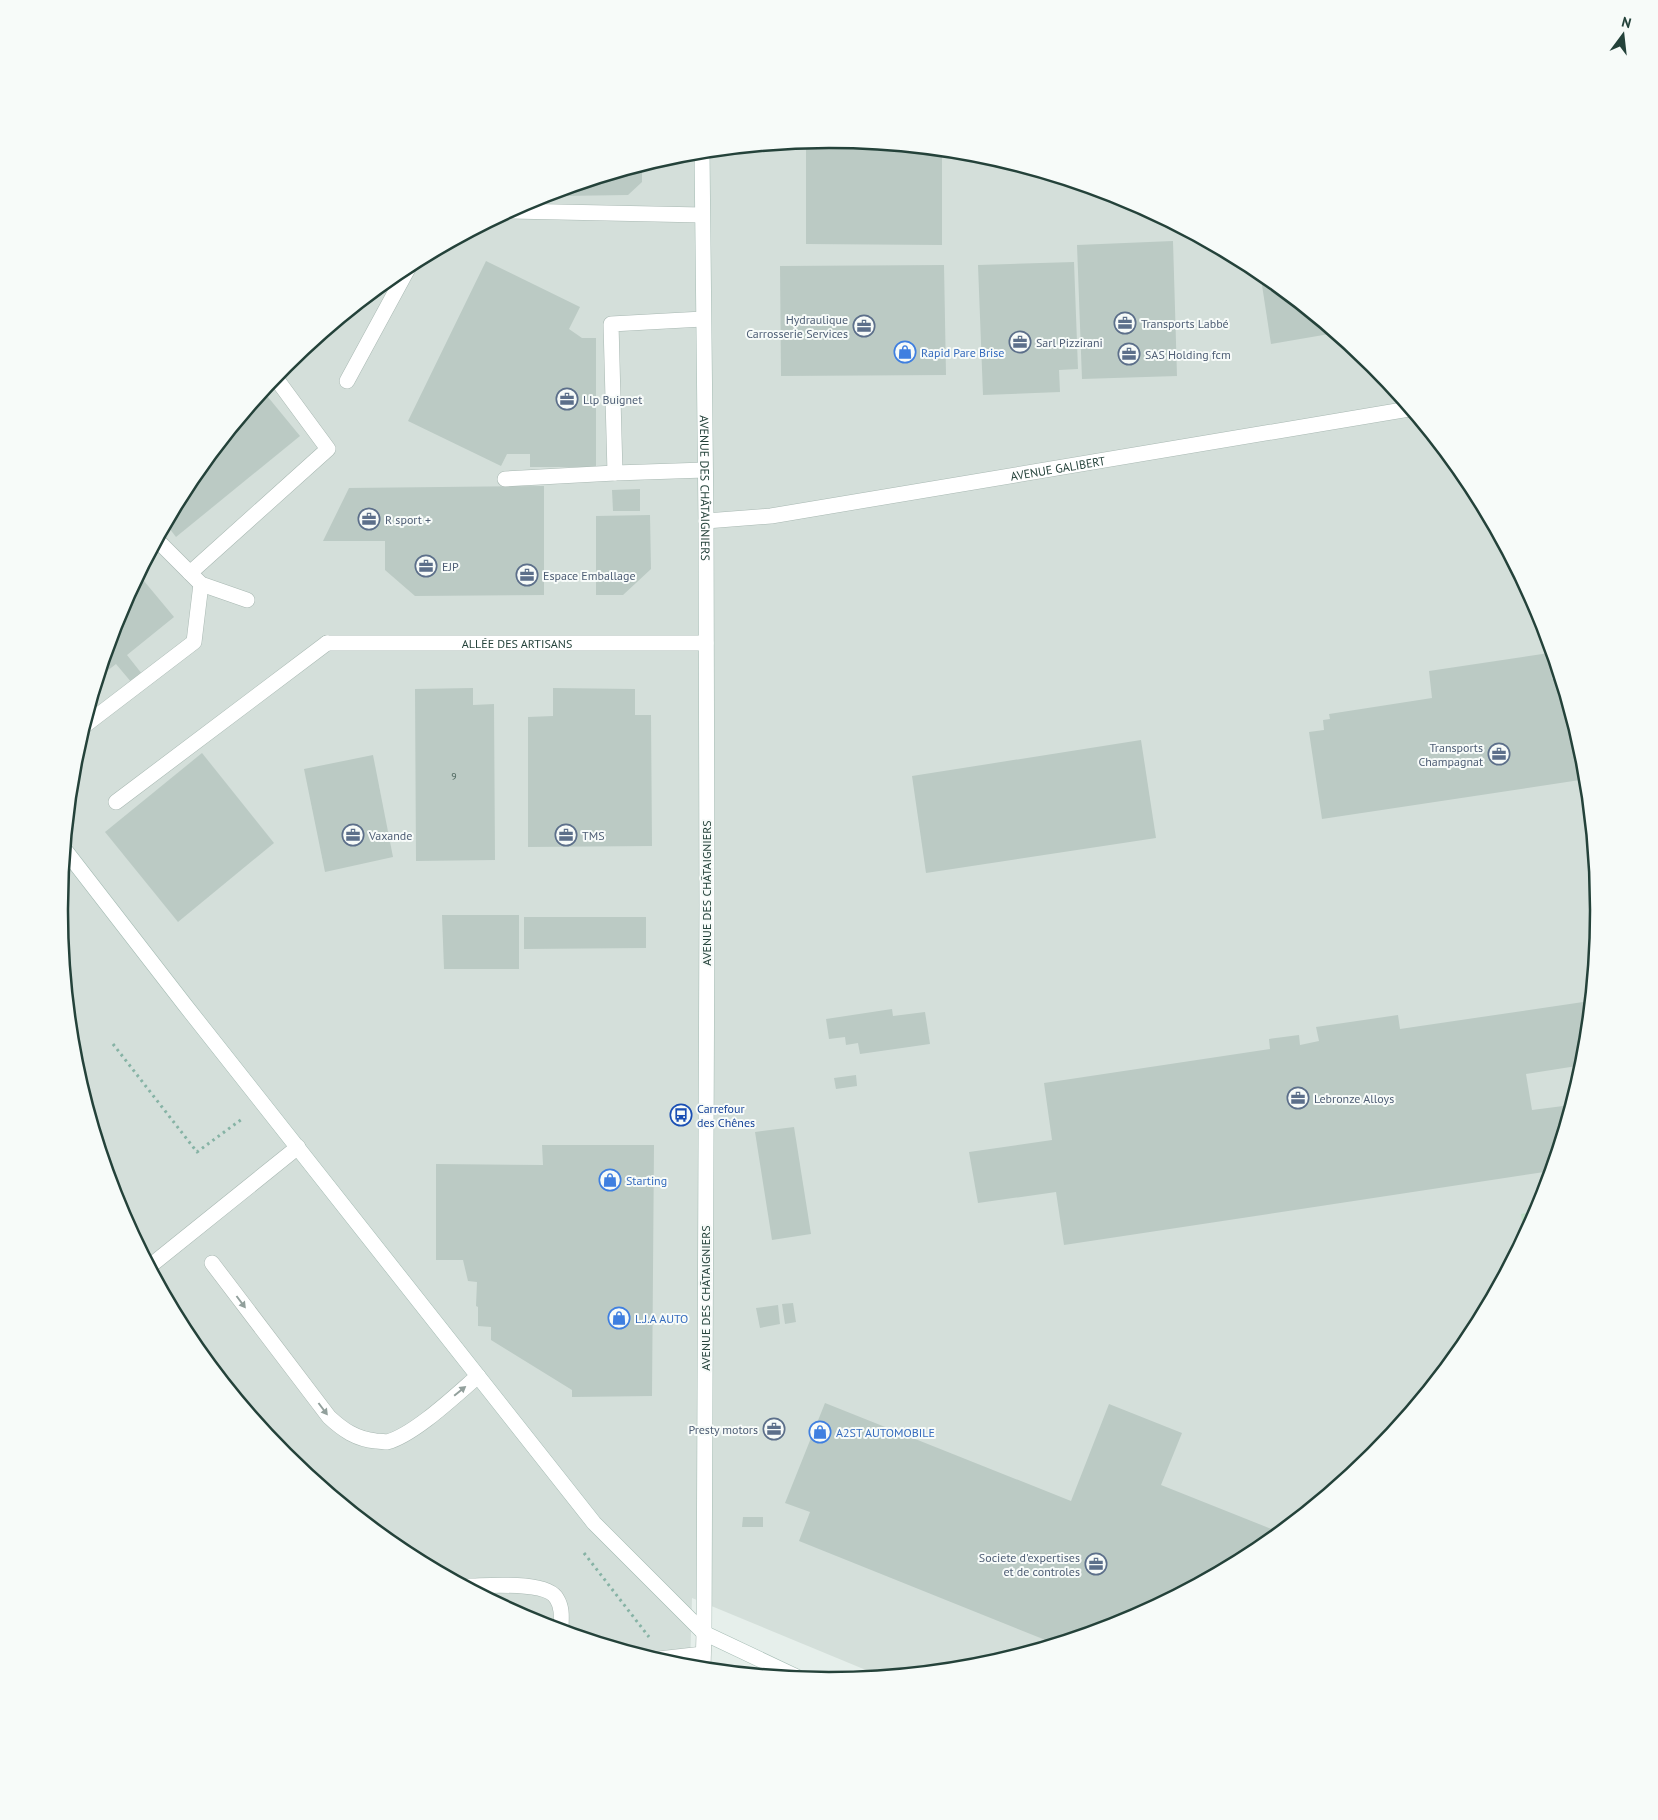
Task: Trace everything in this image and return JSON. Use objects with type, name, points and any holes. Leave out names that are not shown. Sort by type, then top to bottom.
[{"type":"street","name":"AVENUE DES CHÂTAIGNIERS","points":[[702,159],[706,521],[707,904],[703,1661]]},
{"type":"street","points":[[526,211],[702,215]]},
{"type":"street","points":[[347,381],[402,280]]},
{"type":"street","points":[[615,473],[611,324],[703,319]]},
{"type":"street","points":[[190,573],[328,449],[280,384]]},
{"type":"street","name":"AVENUE GALIBERT","points":[[706,521],[771,516],[1404,410]]},
{"type":"street","points":[[505,479],[705,470]]},
{"type":"street","points":[[162,545],[201,584],[247,600]]},
{"type":"street","points":[[91,720],[194,642],[201,584]]},
{"type":"street","name":"ALLÉE DES ARTISANS","points":[[116,802],[327,644],[706,643]]},
{"type":"street","points":[[69,856],[594,1523],[704,1633],[783,1670]]},
{"type":"street","points":[[154,1262],[298,1147]]},
{"type":"street","points":[[212,1263],[329,1417],[345,1431],[364,1440],[386,1442],[403,1435],[425,1420],[478,1376]]},
{"type":"street","points":[[480,1586],[534,1587],[547,1590],[557,1598],[561,1610],[561,1622]]},
{"type":"path","points":[[113,1044],[197,1152],[242,1119]]},
{"type":"shaded area","points":[[829,148],[879,150],[978,163],[1026,174],[1120,206],[1166,227],[1252,277],[1293,306],[1331,337],[1367,372],[1402,408],[1433,446],[1462,487],[1512,573],[1533,619],[1565,713],[1576,761],[1589,860],[1590,910],[1589,960],[1576,1059],[1565,1107],[1533,1201],[1512,1247],[1488,1291],[1462,1333],[1433,1374],[1402,1412],[1331,1483],[1293,1514],[1252,1543],[1210,1569],[1166,1593],[1120,1614],[1026,1646],[978,1657],[879,1670],[867,1670],[692,1598],[690,1659],[632,1646],[584,1631],[538,1614],[492,1593],[406,1543],[365,1514],[327,1483],[256,1412],[225,1374],[196,1333],[146,1247],[125,1201],[93,1107],[82,1059],[69,960],[69,860],[82,761],[93,713],[125,619],[146,573],[196,487],[225,446],[256,408],[291,372],[327,337],[365,306],[406,277],[492,227],[538,206],[632,174],[680,163],[779,150]]},
{"type":"green space","points":[[1528,1213],[1522,1224],[1521,1214]]},
{"type":"building","points":[[806,149],[879,150],[942,157],[942,245],[806,244]]},
{"type":"building","points":[[642,172],[642,182],[628,195],[565,196]]},
{"type":"building","points":[[1173,241],[1177,376],[1082,379],[1077,245]]},
{"type":"building","points":[[486,261],[580,307],[569,329],[582,338],[596,338],[596,467],[530,467],[530,454],[507,454],[501,466],[408,421]]},
{"type":"building","points":[[1074,262],[1078,369],[1059,370],[1060,392],[983,395],[978,265]]},
{"type":"building","points":[[944,265],[946,375],[781,376],[780,266]]},
{"type":"building","points":[[1262,284],[1328,334],[1271,344]]},
{"type":"building","points":[[267,396],[300,436],[176,537],[170,529],[196,487],[225,446]]},
{"type":"building","points":[[544,486],[544,595],[415,596],[385,570],[385,541],[323,541],[349,488]]},
{"type":"building","points":[[640,489],[640,511],[613,511],[612,490]]},
{"type":"building","points":[[650,515],[651,569],[623,595],[596,595],[596,516]]},
{"type":"building","points":[[143,580],[174,617],[127,655],[142,674],[132,683],[116,664],[106,672],[125,619]]},
{"type":"building","points":[[1546,653],[1551,667],[1552,679],[1554,679],[1565,713],[1579,780],[1322,819],[1309,732],[1324,730],[1323,720],[1330,719],[1329,714],[1432,698],[1429,671]]},
{"type":"building","points":[[473,688],[473,705],[494,704],[495,860],[416,861],[415,689]]},
{"type":"building","points":[[553,688],[635,689],[635,715],[651,715],[652,846],[528,847],[528,717],[553,716]]},
{"type":"building","points":[[1141,740],[1156,838],[926,873],[912,776]]},
{"type":"building","points":[[202,753],[274,843],[178,922],[105,832]]},
{"type":"building","points":[[373,755],[393,857],[325,872],[304,769]]},
{"type":"building","points":[[442,915],[519,915],[519,969],[444,969]]},
{"type":"building","points":[[524,917],[646,917],[646,948],[524,949]]},
{"type":"building","points":[[1585,1002],[1574,1066],[1526,1074],[1532,1110],[1565,1106],[1544,1172],[1064,1245],[1056,1192],[978,1203],[969,1152],[1052,1140],[1044,1083],[1270,1049],[1269,1039],[1299,1035],[1300,1045],[1319,1041],[1316,1027],[1398,1015],[1400,1029]]},
{"type":"building","points":[[892,1009],[893,1016],[925,1012],[930,1044],[860,1054],[858,1043],[846,1045],[845,1037],[829,1039],[826,1019]]},
{"type":"building","points":[[856,1075],[857,1086],[836,1089],[834,1078]]},
{"type":"building","points":[[794,1127],[811,1234],[772,1240],[755,1132]]},
{"type":"building","points":[[542,1145],[654,1145],[652,1396],[572,1397],[572,1390],[491,1340],[491,1327],[478,1326],[478,1307],[476,1306],[477,1282],[468,1281],[463,1260],[436,1260],[436,1164],[543,1165]]},
{"type":"building","points":[[793,1303],[796,1322],[785,1324],[782,1304]]},
{"type":"building","points":[[778,1305],[780,1324],[760,1328],[756,1308]]},
{"type":"building","points":[[825,1403],[1071,1501],[1109,1404],[1182,1433],[1161,1485],[1272,1529],[1210,1569],[1166,1593],[1120,1614],[1045,1640],[799,1541],[810,1512],[785,1503]]},
{"type":"building","points":[[743,1517],[763,1517],[763,1527],[742,1527]]},
{"type":"place","name":"Transports Labbé","points":[[1125,323]]},
{"type":"place","name":"Hydraulique Carrosserie Services","points":[[864,326]]},
{"type":"place","name":"Sarl Pizzirani","points":[[1020,342]]},
{"type":"place","name":"Rapid Pare Brise","points":[[905,352]]},
{"type":"place","name":"SAS Holding fcm","points":[[1129,354]]},
{"type":"place","name":"Llp Buignet","points":[[567,399]]},
{"type":"place","name":"R sport +","points":[[369,519]]},
{"type":"place","name":"EJP","points":[[426,566]]},
{"type":"place","name":"Espace Emballage","points":[[527,575]]},
{"type":"place","name":"Transports Champagnat","points":[[1499,754]]},
{"type":"place","name":"Vaxande","points":[[353,835]]},
{"type":"place","name":"TMS","points":[[566,835]]},
{"type":"place","name":"Lebronze Alloys","points":[[1298,1098]]},
{"type":"place","name":"Carrefour des Chênes","points":[[681,1115]]},
{"type":"place","name":"Starting","points":[[610,1180]]},
{"type":"place","name":"L.J.A AUTO","points":[[619,1318]]},
{"type":"place","name":"Presty motors","points":[[774,1429]]},
{"type":"place","name":"A2ST AUTOMOBILE","points":[[820,1432]]},
{"type":"place","name":"Societe d'expertises et de controles","points":[[1096,1564]]}]
